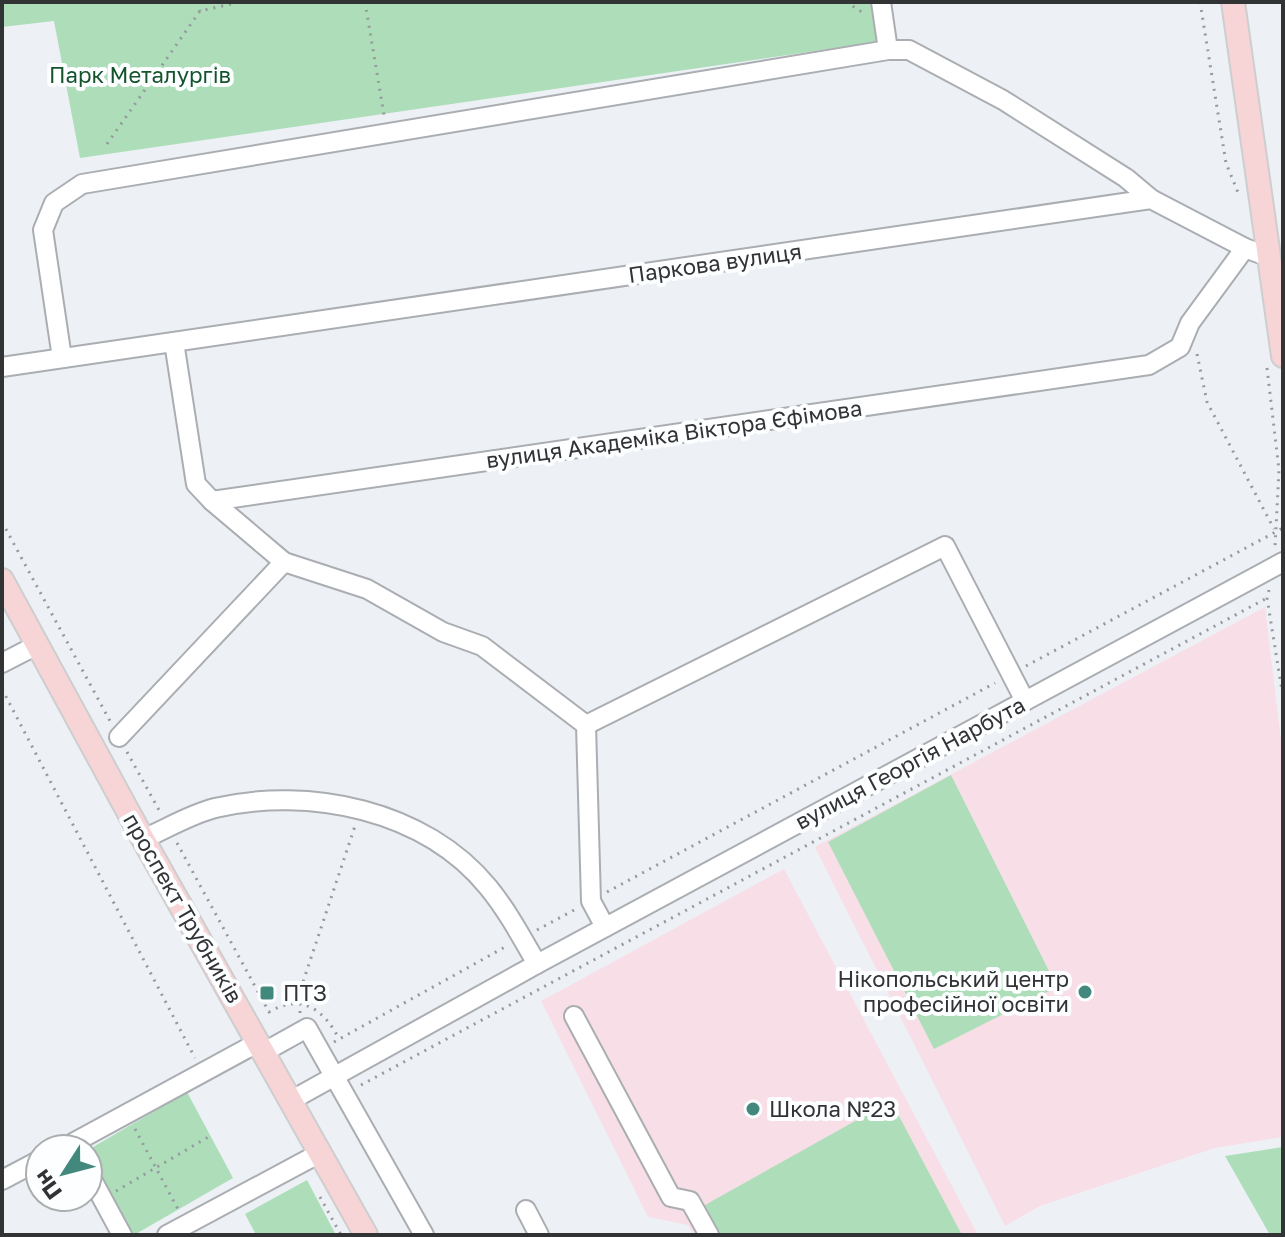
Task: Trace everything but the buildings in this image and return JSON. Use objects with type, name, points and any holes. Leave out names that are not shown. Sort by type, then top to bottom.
[{"type":"main road","points":[[1233,2],[1269,257],[1274,356]]},
{"type":"main road","name":"проспект Трубників","points":[[2,580],[143,839],[366,1235]]},
{"type":"street","points":[[881,2],[888,50]]},
{"type":"street","points":[[62,358],[43,230],[54,203],[82,184],[888,50],[909,50],[1003,100],[1126,178],[1151,199],[1245,248],[1269,257]]},
{"type":"street","name":"Паркова вулиця","points":[[2,367],[1151,199]]},
{"type":"street","name":"вулиця Академіка Віктора Єфімова","points":[[212,501],[1149,365],[1180,347],[1190,323],[1245,248]]},
{"type":"street","points":[[174,342],[196,484],[212,501],[284,562],[367,589],[443,632],[482,646],[586,725]]},
{"type":"street","points":[[586,725],[945,546],[1025,701]]},
{"type":"street","points":[[119,737],[284,562]]},
{"type":"street","name":"вулиця Георгія Нарбута","points":[[290,1101],[605,927],[1279,564]]},
{"type":"street","points":[[2,663],[37,645]]},
{"type":"street","points":[[586,725],[591,901],[605,927]]},
{"type":"street","points":[[143,839],[213,808],[275,798],[340,804],[396,821],[445,847],[487,885],[537,964]]},
{"type":"street","points":[[574,1016],[671,1197],[690,1201],[709,1235]]},
{"type":"street","points":[[94,1133],[203,1073],[307,1028],[424,1235]]},
{"type":"street","points":[[167,1235],[320,1153]]},
{"type":"street","points":[[2,1180],[24,1168]]},
{"type":"street","points":[[104,1202],[122,1235]]},
{"type":"street","points":[[526,1210],[539,1235]]},
{"type":"path","points":[[198,2],[200,11]]},
{"type":"path","points":[[107,144],[200,11],[240,2]]},
{"type":"path","points":[[365,2],[387,135]]},
{"type":"path","points":[[1200,2],[1226,163],[1240,198]]},
{"type":"path","points":[[1190,323],[1207,402],[1275,532]]},
{"type":"path","points":[[1274,356],[1279,470],[1275,532],[1279,564],[1267,598],[1283,697]]},
{"type":"path","points":[[2,522],[269,1012]]},
{"type":"path","points":[[320,1050],[1283,528]]},
{"type":"path","points":[[343,1094],[1267,598]]},
{"type":"path","points":[[2,689],[203,1073]]},
{"type":"path","points":[[307,1028],[299,1011],[300,991],[360,810]]},
{"type":"path","points":[[126,1115],[186,1225]]},
{"type":"path","points":[[104,1197],[210,1136]]},
{"type":"shaded area","name":"Нікопольський центр професійної освіти","points":[[1265,607],[1283,757],[1283,1137],[1215,1148],[1040,1206],[1005,1226],[815,847]]},
{"type":"shaded area","name":"Школа №23","points":[[784,869],[978,1235],[694,1235],[688,1225],[648,1217],[541,1001]]},
{"type":"green space","name":"Парк Металургів","points":[[2,2],[871,2],[877,42],[80,158],[54,21],[2,27]]},
{"type":"green space","points":[[951,775],[1057,987],[934,1049],[828,842]]},
{"type":"green space","points":[[187,1092],[233,1178],[134,1235],[104,1180],[104,1141]]},
{"type":"green space","points":[[891,1101],[962,1235],[697,1235],[687,1215]]},
{"type":"green space","points":[[1283,1147],[1283,1235],[1270,1235],[1225,1156]]},
{"type":"green space","points":[[307,1180],[336,1235],[256,1235],[245,1214]]},
{"type":"place","name":"Нікопольський центр професійної освіти","points":[[1085,992]]},
{"type":"place","name":"ПТЗ","points":[[267,993]]},
{"type":"place","name":"Школа №23","points":[[753,1109]]}]
